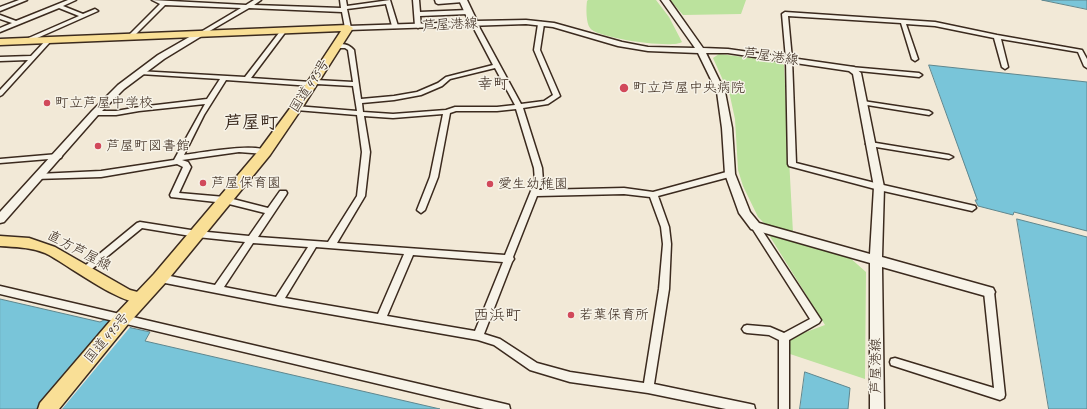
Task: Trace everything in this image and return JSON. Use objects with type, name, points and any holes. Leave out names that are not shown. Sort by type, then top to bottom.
[{"type":"highway","points":[[0,42],[348,28]]},
{"type":"highway","name":"国道495号","points":[[47,409],[140,298],[160,278],[265,152],[296,108],[348,28]]},
{"type":"main road","points":[[463,0],[474,23]]},
{"type":"main road","points":[[665,0],[701,51],[721,92],[727,128],[730,174],[745,213],[755,226],[990,292]]},
{"type":"main road","name":"芦屋港線","points":[[348,28],[526,22],[569,29],[633,47],[648,49],[728,51],[851,69],[857,73],[879,187],[876,261],[877,409]]},
{"type":"main road","points":[[0,219],[95,113],[121,87],[140,72],[201,34]]},
{"type":"main road","name":"直方芦屋線","points":[[0,241],[29,243],[50,250],[126,294],[140,298]]},
{"type":"street","points":[[0,9],[24,0]]},
{"type":"street","points":[[0,30],[73,0]]},
{"type":"street","points":[[155,0],[165,2],[247,6],[344,9],[387,1],[394,26]]},
{"type":"street","points":[[201,34],[258,0]]},
{"type":"street","points":[[342,0],[348,28]]},
{"type":"street","points":[[416,0],[418,26]]},
{"type":"street","points":[[438,0],[438,2],[463,0]]},
{"type":"street","points":[[131,36],[165,2]]},
{"type":"street","points":[[59,6],[83,16]]},
{"type":"street","points":[[26,40],[95,11]]},
{"type":"street","points":[[417,14],[468,12]]},
{"type":"street","points":[[972,208],[879,187],[792,164],[789,59],[785,14],[935,24],[998,37],[1080,51],[1087,66]]},
{"type":"street","points":[[0,16],[16,23]]},
{"type":"street","points":[[903,22],[915,59]]},
{"type":"street","points":[[474,23],[519,107],[538,168],[539,181],[510,259],[478,336]]},
{"type":"street","points":[[296,108],[361,114],[413,115],[447,112],[455,109],[497,109],[546,103],[557,96],[537,50],[541,24]]},
{"type":"street","points":[[247,79],[284,30]]},
{"type":"street","points":[[998,37],[1005,67]]},
{"type":"street","points":[[0,94],[49,40]]},
{"type":"street","points":[[331,245],[361,196],[366,152],[350,47],[337,46]]},
{"type":"street","points":[[0,59],[32,58]]},
{"type":"street","points":[[359,101],[425,91],[443,83],[448,78],[497,66]]},
{"type":"street","points":[[851,69],[919,75]]},
{"type":"street","points":[[140,72],[312,84],[316,82],[355,84]]},
{"type":"street","points":[[0,84],[14,78]]},
{"type":"street","points":[[178,160],[224,78]]},
{"type":"street","points":[[95,113],[116,114],[139,109],[210,101]]},
{"type":"street","points":[[863,103],[928,113]]},
{"type":"street","points":[[421,210],[434,177],[447,112]]},
{"type":"street","points":[[870,144],[949,157]]},
{"type":"street","points":[[38,177],[101,174],[239,150],[265,152]]},
{"type":"street","points":[[0,161],[58,156]]},
{"type":"street","points":[[178,160],[187,167],[174,195],[225,200],[271,212]]},
{"type":"street","points":[[534,193],[624,191],[653,195],[730,174]]},
{"type":"street","points":[[218,289],[253,240],[283,193]]},
{"type":"street","points":[[648,388],[664,289],[667,244],[665,227],[653,195]]},
{"type":"street","points":[[84,271],[140,225],[197,234],[253,240],[510,259]]},
{"type":"street","points":[[755,226],[816,320],[784,338]]},
{"type":"street","points":[[278,301],[314,244]]},
{"type":"street","points":[[381,318],[410,251]]},
{"type":"street","points":[[160,278],[278,301],[478,336],[497,342],[534,367],[570,377],[648,388],[750,409]]},
{"type":"street","points":[[0,290],[505,409]]},
{"type":"street","points":[[895,362],[1000,395],[990,292]]},
{"type":"street","points":[[747,329],[770,331],[784,338]]},
{"type":"street","points":[[784,338],[784,409]]},
{"type":"green space","points":[[588,0],[656,0],[669,17],[682,42],[676,44],[651,43],[619,39],[595,32],[590,28],[588,23],[586,7]]},
{"type":"green space","points":[[670,0],[746,0],[741,14],[683,15]]},
{"type":"green space","points":[[719,54],[776,61],[784,65],[793,233],[766,225],[758,217],[743,186],[738,170],[735,119],[730,96],[713,58]]},
{"type":"green space","points":[[769,235],[849,257],[866,272],[865,379],[787,353],[787,339],[825,325]]},
{"type":"water","points":[[1042,0],[1087,0],[1087,9]]},
{"type":"water","points":[[929,65],[1087,82],[1087,231],[1014,212],[1013,215],[978,206]]},
{"type":"water","points":[[1017,219],[1087,237],[1087,409],[1049,409]]},
{"type":"water","points":[[0,299],[100,322],[116,314],[123,326],[150,332],[145,341],[440,409],[0,409]]},
{"type":"water","points":[[805,372],[850,388],[848,409],[800,409]]},
{"type":"pier","points":[[116,315],[126,325],[131,326],[62,409],[37,409]]},
{"type":"place","name":"町立芦屋中央病院","points":[[624,88]]},
{"type":"place","name":"町立芦屋中学校","points":[[47,103]]},
{"type":"place","name":"芦屋町図書館","points":[[98,146]]},
{"type":"place","name":"芦屋保育園","points":[[203,183]]},
{"type":"place","name":"愛生幼稚園","points":[[490,184]]},
{"type":"place","name":"若葉保育所","points":[[571,315]]},
{"type":"district","name":"幸町","points":[[493,85]]},
{"type":"district","name":"芦屋町","points":[[251,123]]},
{"type":"district","name":"西浜町","points":[[497,316]]}]
